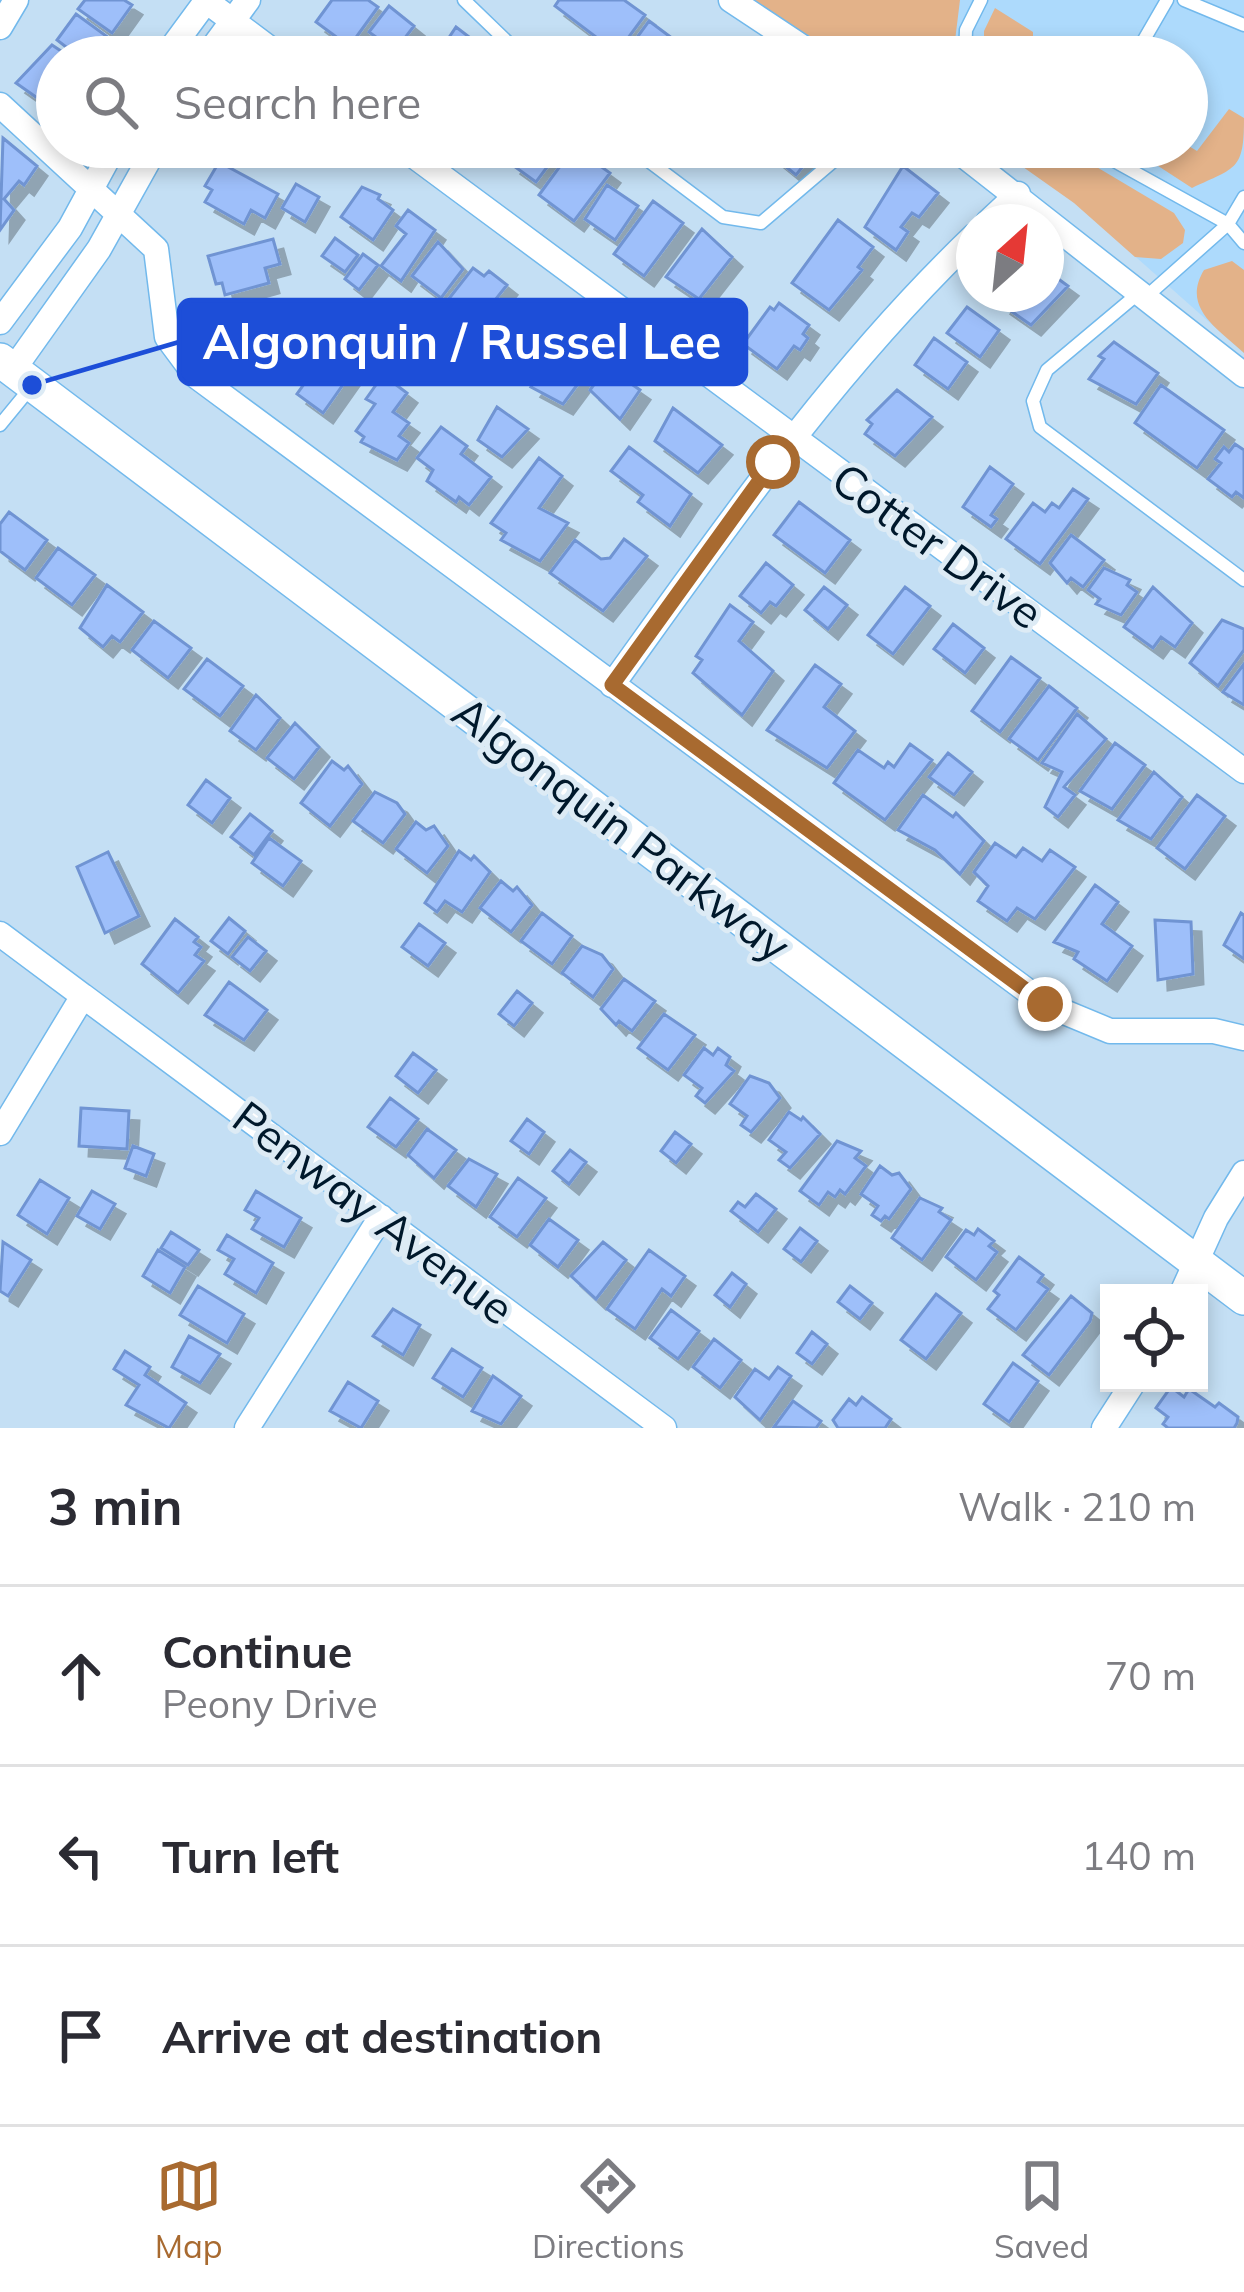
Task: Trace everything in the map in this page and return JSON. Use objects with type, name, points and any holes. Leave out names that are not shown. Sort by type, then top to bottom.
[{"type":"main road","name":"Algonquin Parkway","points":[[15,372],[1244,1298]]},
{"type":"street","points":[[0,27],[16,0]]},
{"type":"street","points":[[731,0],[785,36]]},
{"type":"street","points":[[180,36],[206,1],[240,10],[263,36]]},
{"type":"street","points":[[221,36],[240,10]]},
{"type":"street","points":[[0,105],[36,138]]},
{"type":"street","points":[[68,168],[156,249],[167,338],[196,376],[612,685],[1057,1012],[1126,1034],[1214,1031],[1244,1039]]},
{"type":"street","points":[[0,322],[103,168]]},
{"type":"street","points":[[15,372],[121,213],[145,168]]},
{"type":"street","name":"Cotter Drive","points":[[430,168],[1244,771]]},
{"type":"street","points":[[982,168],[1244,375]]},
{"type":"street","points":[[1007,204],[1018,194]]},
{"type":"street","points":[[612,685],[792,438],[881,329],[956,254]]},
{"type":"street","name":"Penway Avenue","points":[[0,934],[664,1428]]},
{"type":"street","points":[[0,1133],[83,996]]},
{"type":"street","points":[[1186,1284],[1244,1173]]},
{"type":"street","points":[[247,1428],[381,1217]]},
{"type":"street","points":[[1104,1428],[1127,1392]]},
{"type":"lane","points":[[464,0],[501,36]]},
{"type":"lane","points":[[966,36],[981,0]]},
{"type":"lane","points":[[1146,36],[1166,0]]},
{"type":"lane","points":[[1184,0],[1244,25]]},
{"type":"lane","points":[[658,168],[723,217],[761,224],[826,168]]},
{"type":"lane","points":[[1127,168],[1228,224],[1244,243]]},
{"type":"lane","points":[[1244,197],[1228,224],[1047,370],[1034,401],[1040,428],[1244,580]]},
{"type":"lane","points":[[0,424],[15,372]]},
{"type":"shaded area","points":[[749,0],[1244,0],[1244,353],[1075,203],[1025,168],[1208,168],[1208,36],[810,36]]},
{"type":"shaded area","points":[[749,0],[960,0],[956,36],[810,36]]},
{"type":"shaded area","points":[[995,8],[1033,36],[984,36]]},
{"type":"shaded area","points":[[1229,109],[1244,118],[1242,148],[1228,170],[1192,188],[1161,168],[1208,168],[1208,137]]},
{"type":"shaded area","points":[[1025,168],[1098,168],[1174,213],[1185,230],[1183,243],[1161,259],[1135,257],[1074,203]]},
{"type":"shaded area","points":[[1232,261],[1244,270],[1244,353],[1206,317],[1197,296],[1204,270]]},
{"type":"building","points":[[85,0],[124,0],[132,5],[112,33],[78,9]]},
{"type":"building","points":[[332,0],[368,0],[378,7],[357,36],[335,36],[316,22]]},
{"type":"building","points":[[559,0],[624,0],[645,15],[630,36],[595,36],[555,6]]},
{"type":"building","points":[[389,6],[414,26],[406,36],[369,32]]},
{"type":"building","points":[[76,14],[106,36],[60,36]]},
{"type":"building","points":[[649,21],[669,36],[638,36]]},
{"type":"building","points":[[36,62],[36,97],[16,83]]},
{"type":"building","points":[[3,138],[36,167],[24,185],[19,181],[4,199],[14,210],[0,230]]},
{"type":"building","points":[[216,168],[230,168],[278,194],[265,218],[251,210],[244,224],[205,202],[212,190],[205,186]]},
{"type":"building","points":[[517,168],[546,168],[536,182]]},
{"type":"building","points":[[559,168],[603,168],[610,173],[574,221],[539,195]]},
{"type":"building","points":[[902,168],[938,193],[919,217],[912,213],[901,227],[908,232],[896,250],[865,227]]},
{"type":"building","points":[[296,184],[319,197],[305,222],[282,208]]},
{"type":"building","points":[[607,185],[638,206],[615,240],[585,219]]},
{"type":"building","points":[[362,187],[380,195],[378,199],[393,210],[373,240],[341,217]]},
{"type":"building","points":[[653,201],[683,223],[644,276],[614,254]]},
{"type":"building","points":[[408,210],[435,230],[401,281],[381,266],[406,234],[396,226]]},
{"type":"building","points":[[838,220],[873,247],[858,267],[862,270],[829,310],[792,283]]},
{"type":"building","points":[[702,229],[732,257],[699,299],[666,277]]},
{"type":"building","points":[[335,238],[358,255],[345,272],[322,256]]},
{"type":"building","points":[[273,239],[280,264],[265,268],[269,283],[225,295],[222,283],[216,284],[208,256]]},
{"type":"building","points":[[438,242],[463,269],[441,298],[412,276]]},
{"type":"building","points":[[363,254],[378,265],[359,290],[345,279]]},
{"type":"building","points":[[473,268],[484,276],[489,271],[507,285],[469,333],[440,310]]},
{"type":"building","points":[[779,303],[809,325],[800,350],[794,346],[777,369],[743,344],[770,307],[774,310]]},
{"type":"building","points":[[963,312],[974,312],[999,330],[980,357],[947,333]]},
{"type":"building","points":[[1012,312],[1043,312],[1031,325]]},
{"type":"building","points":[[349,321],[375,339],[323,413],[297,394]]},
{"type":"building","points":[[934,338],[967,362],[948,389],[915,365]]},
{"type":"building","points":[[567,339],[595,361],[563,404],[531,387]]},
{"type":"building","points":[[1114,342],[1158,373],[1136,404],[1089,379],[1104,359],[1099,356]]},
{"type":"building","points":[[607,367],[640,390],[620,419],[590,390]]},
{"type":"building","points":[[383,375],[407,393],[393,412],[409,423],[399,436],[409,443],[397,460],[361,442],[364,437],[356,431],[375,404],[366,399]]},
{"type":"building","points":[[1161,385],[1224,430],[1197,468],[1135,423]]},
{"type":"building","points":[[897,390],[932,417],[895,456],[865,434],[872,424],[867,420]]},
{"type":"building","points":[[497,407],[528,429],[502,457],[478,440]]},
{"type":"building","points":[[673,408],[722,445],[698,473],[655,441]]},
{"type":"building","points":[[441,427],[467,446],[461,454],[491,477],[469,505],[459,497],[456,502],[427,481],[433,470],[417,458]]},
{"type":"building","points":[[1235,444],[1244,450],[1244,498],[1236,492],[1232,497],[1208,479],[1221,463],[1215,459],[1224,447],[1229,452]]},
{"type":"building","points":[[629,447],[691,494],[670,526],[638,502],[643,495],[611,471]]},
{"type":"building","points":[[539,458],[562,476],[539,508],[568,523],[540,561],[501,540],[506,533],[491,523]]},
{"type":"building","points":[[990,467],[1013,484],[991,515],[997,519],[991,527],[963,507]]},
{"type":"building","points":[[1073,489],[1088,499],[1040,564],[1006,539],[1033,503],[1045,512],[1052,503],[1059,508]]},
{"type":"building","points":[[799,502],[850,540],[825,573],[774,535]]},
{"type":"building","points":[[9,512],[47,540],[25,570],[0,551],[0,524]]},
{"type":"building","points":[[1071,535],[1104,560],[1083,587],[1071,578],[1067,583],[1050,563]]},
{"type":"building","points":[[624,539],[647,556],[603,611],[550,573],[575,540],[601,559],[610,558]]},
{"type":"building","points":[[58,548],[95,575],[72,605],[36,578]]},
{"type":"building","points":[[766,563],[793,585],[776,606],[770,602],[761,613],[740,596]]},
{"type":"building","points":[[1104,568],[1130,580],[1127,585],[1137,592],[1121,615],[1096,604],[1100,599],[1088,590]]},
{"type":"building","points":[[107,585],[143,612],[120,642],[112,636],[103,647],[80,628]]},
{"type":"building","points":[[824,587],[847,605],[828,629],[805,610]]},
{"type":"building","points":[[905,587],[930,606],[893,654],[868,635]]},
{"type":"building","points":[[1153,587],[1192,623],[1175,647],[1161,637],[1153,648],[1124,627]]},
{"type":"building","points":[[730,605],[753,622],[739,641],[773,671],[742,715],[693,673],[702,660],[696,656]]},
{"type":"building","points":[[1222,620],[1244,629],[1244,650],[1218,686],[1190,663]]},
{"type":"building","points":[[154,621],[191,648],[168,678],[132,650]]},
{"type":"building","points":[[953,624],[984,648],[965,673],[934,649]]},
{"type":"building","points":[[1011,657],[1040,678],[1000,732],[972,711]]},
{"type":"building","points":[[207,659],[243,686],[220,716],[184,689]]},
{"type":"building","points":[[1244,664],[1244,705],[1223,692]]},
{"type":"building","points":[[815,665],[841,684],[824,707],[855,731],[827,768],[767,730]]},
{"type":"building","points":[[1049,686],[1077,708],[1038,760],[1009,739]]},
{"type":"building","points":[[256,695],[280,718],[256,750],[230,731]]},
{"type":"building","points":[[1077,714],[1106,739],[1064,787],[1075,795],[1058,817],[1045,807],[1062,772],[1042,763]]},
{"type":"building","points":[[295,723],[319,747],[294,779],[267,758]]},
{"type":"building","points":[[1115,743],[1145,765],[1112,809],[1080,791]]},
{"type":"building","points":[[910,744],[932,760],[885,820],[834,783],[858,750],[884,768],[888,762],[894,767]]},
{"type":"building","points":[[948,753],[972,772],[954,795],[929,777]]},
{"type":"building","points":[[332,761],[344,770],[348,766],[362,784],[330,826],[301,803]]},
{"type":"building","points":[[1154,772],[1182,797],[1151,839],[1118,820]]},
{"type":"building","points":[[206,780],[230,798],[212,823],[188,805]]},
{"type":"building","points":[[375,792],[397,803],[405,814],[383,843],[353,821]]},
{"type":"building","points":[[923,795],[953,817],[956,813],[984,841],[960,874],[935,850],[898,830]]},
{"type":"building","points":[[1197,795],[1225,816],[1185,869],[1157,848]]},
{"type":"building","points":[[250,814],[272,831],[254,855],[231,837]]},
{"type":"building","points":[[416,822],[426,830],[434,826],[448,846],[427,873],[396,849]]},
{"type":"building","points":[[269,838],[301,861],[283,886],[252,863]]},
{"type":"building","points":[[995,843],[1016,857],[1023,848],[1042,861],[1050,850],[1075,867],[1035,919],[1017,908],[1007,921],[978,901],[988,886],[974,872]]},
{"type":"building","points":[[459,851],[471,860],[474,856],[490,872],[462,912],[445,901],[437,912],[425,903]]},
{"type":"building","points":[[108,852],[139,916],[105,933],[77,867]]},
{"type":"building","points":[[501,881],[513,891],[517,887],[532,905],[511,932],[480,908]]},
{"type":"building","points":[[1095,885],[1118,902],[1102,924],[1132,946],[1107,981],[1074,959],[1078,952],[1054,942]]},
{"type":"building","points":[[542,913],[572,936],[552,964],[521,941]]},
{"type":"building","points":[[1241,913],[1244,915],[1244,959],[1224,945]]},
{"type":"building","points":[[229,918],[245,931],[228,954],[211,941]]},
{"type":"building","points":[[175,919],[198,937],[194,942],[201,947],[195,955],[204,961],[178,993],[142,964]]},
{"type":"building","points":[[1155,920],[1191,922],[1193,974],[1158,980]]},
{"type":"building","points":[[419,924],[445,943],[428,966],[402,947]]},
{"type":"building","points":[[248,937],[266,951],[250,971],[232,957]]},
{"type":"building","points":[[582,946],[602,955],[613,969],[593,997],[562,973]]},
{"type":"building","points":[[624,979],[655,1001],[632,1031],[619,1021],[616,1025],[601,1009]]},
{"type":"building","points":[[229,982],[267,1010],[244,1040],[205,1015]]},
{"type":"building","points":[[517,991],[532,1003],[514,1026],[499,1014]]},
{"type":"building","points":[[664,1014],[695,1035],[668,1070],[638,1048]]},
{"type":"building","points":[[704,1048],[713,1055],[718,1048],[730,1057],[726,1065],[734,1071],[705,1103],[696,1096],[702,1088],[684,1075]]},
{"type":"building","points":[[413,1053],[436,1070],[418,1093],[396,1076]]},
{"type":"building","points":[[750,1076],[769,1083],[780,1098],[751,1132],[741,1125],[747,1116],[730,1104]]},
{"type":"building","points":[[390,1098],[418,1119],[396,1147],[368,1127]]},
{"type":"building","points":[[81,1108],[129,1111],[127,1149],[79,1146]]},
{"type":"building","points":[[789,1112],[803,1117],[820,1134],[790,1168],[779,1160],[786,1152],[769,1140]]},
{"type":"building","points":[[527,1119],[544,1132],[529,1154],[511,1141]]},
{"type":"building","points":[[427,1129],[456,1150],[434,1178],[408,1155]]},
{"type":"building","points":[[675,1132],[691,1144],[676,1163],[661,1151]]},
{"type":"building","points":[[837,1141],[861,1151],[855,1158],[866,1166],[845,1194],[840,1190],[835,1197],[828,1192],[819,1205],[800,1191]]},
{"type":"building","points":[[133,1146],[154,1154],[146,1176],[125,1168]]},
{"type":"building","points":[[570,1150],[586,1162],[569,1184],[553,1171]]},
{"type":"building","points":[[469,1159],[497,1174],[476,1207],[448,1186]]},
{"type":"building","points":[[880,1166],[892,1175],[899,1173],[911,1189],[889,1219],[885,1216],[881,1221],[872,1215],[878,1206],[861,1194]]},
{"type":"building","points":[[518,1178],[546,1198],[517,1237],[490,1217]]},
{"type":"building","points":[[40,1180],[69,1198],[47,1234],[18,1215]]},
{"type":"building","points":[[92,1191],[115,1204],[100,1229],[77,1216]]},
{"type":"building","points":[[256,1191],[301,1218],[284,1247],[252,1229],[259,1218],[245,1210]]},
{"type":"building","points":[[756,1194],[776,1209],[758,1232],[731,1211],[738,1202],[745,1207]]},
{"type":"building","points":[[920,1198],[942,1208],[939,1212],[951,1220],[922,1260],[892,1238]]},
{"type":"building","points":[[549,1219],[578,1240],[558,1267],[530,1245]]},
{"type":"building","points":[[800,1228],[817,1241],[801,1262],[784,1249]]},
{"type":"building","points":[[978,1229],[994,1241],[989,1246],[997,1252],[976,1280],[946,1257],[966,1230],[974,1235]]},
{"type":"building","points":[[171,1232],[199,1250],[188,1265],[161,1248]]},
{"type":"building","points":[[227,1235],[273,1263],[256,1293],[225,1274],[234,1259],[218,1250]]},
{"type":"building","points":[[3,1242],[31,1260],[8,1296],[0,1291]]},
{"type":"building","points":[[603,1242],[626,1260],[596,1299],[571,1276]]},
{"type":"building","points":[[158,1250],[185,1267],[170,1293],[143,1276]]},
{"type":"building","points":[[649,1250],[685,1276],[671,1296],[662,1289],[635,1329],[607,1309]]},
{"type":"building","points":[[1019,1257],[1043,1275],[1038,1282],[1048,1289],[1016,1330],[988,1309],[999,1295],[994,1291]]},
{"type":"building","points":[[732,1273],[746,1284],[730,1307],[715,1295]]},
{"type":"building","points":[[198,1286],[244,1314],[227,1343],[180,1315]]},
{"type":"building","points":[[850,1286],[872,1303],[860,1319],[838,1302]]},
{"type":"building","points":[[936,1294],[961,1313],[926,1359],[901,1340]]},
{"type":"building","points":[[1071,1296],[1092,1313],[1090,1321],[1049,1375],[1023,1355]]},
{"type":"building","points":[[393,1309],[420,1325],[403,1355],[373,1336]]},
{"type":"building","points":[[671,1310],[699,1331],[678,1359],[650,1338]]},
{"type":"building","points":[[812,1332],[827,1344],[812,1364],[797,1353]]},
{"type":"building","points":[[189,1336],[220,1354],[200,1383],[172,1367]]},
{"type":"building","points":[[714,1339],[741,1360],[720,1388],[693,1367]]},
{"type":"building","points":[[452,1349],[482,1368],[463,1397],[433,1378]]},
{"type":"building","points":[[125,1351],[150,1367],[145,1375],[186,1403],[169,1428],[126,1405],[139,1385],[114,1369]]},
{"type":"building","points":[[1013,1363],[1038,1381],[1009,1422],[984,1404]]},
{"type":"building","points":[[778,1367],[791,1376],[760,1420],[735,1397],[755,1369],[769,1379]]},
{"type":"building","points":[[493,1376],[521,1396],[501,1424],[472,1411]]},
{"type":"building","points":[[348,1382],[378,1401],[361,1428],[330,1411]]},
{"type":"building","points":[[1167,1392],[1184,1397],[1193,1392],[1238,1417],[1234,1428],[1168,1428],[1163,1424],[1168,1417],[1156,1408]]},
{"type":"building","points":[[862,1397],[891,1419],[885,1428],[838,1428],[833,1420],[849,1399],[856,1405]]},
{"type":"building","points":[[793,1401],[821,1421],[816,1428],[774,1427]]},
{"type":"place","name":"Algonquin / Russel Lee","points":[[32,385]]},
{"type":"route","points":[[773,462],[612,685],[1045,1004]]}]
